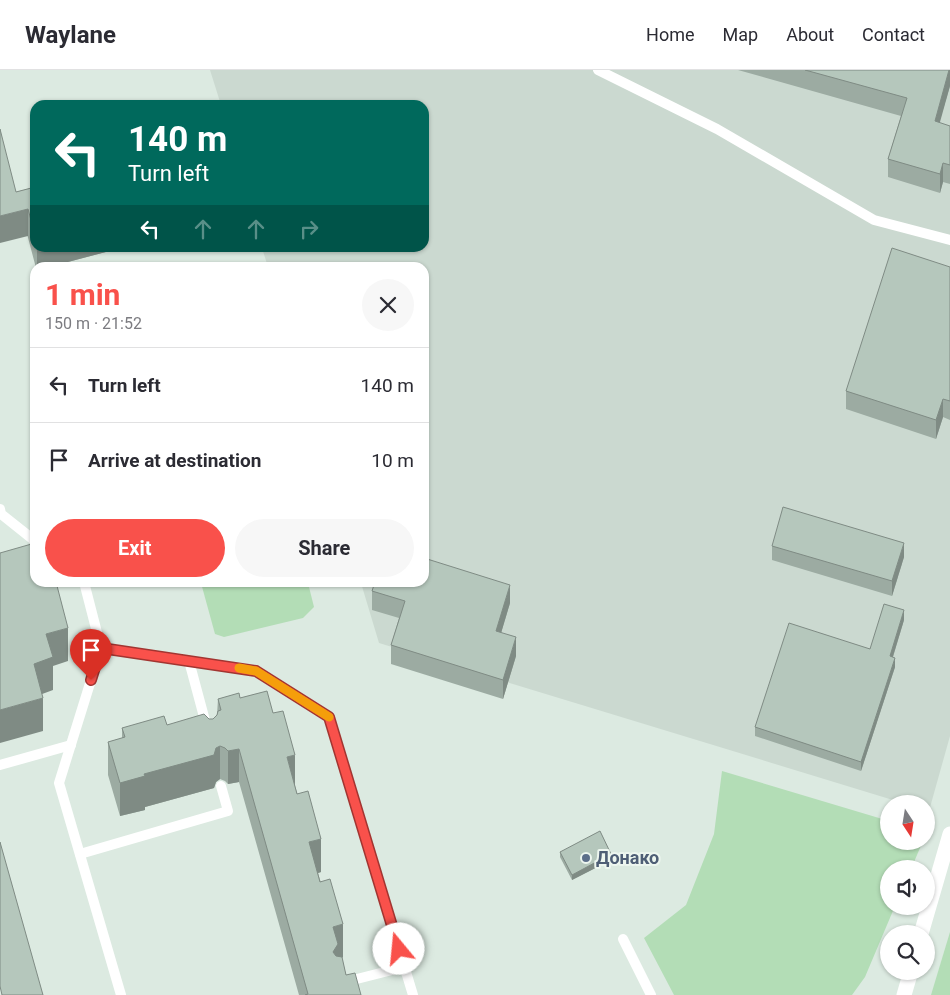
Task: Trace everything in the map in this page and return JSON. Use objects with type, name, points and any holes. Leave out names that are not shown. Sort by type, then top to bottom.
[{"type":"street","points":[[924,925],[950,834]]},
{"type":"street","points":[[904,995],[908,980]]},
{"type":"lane","points":[[598,70],[717,129],[874,220],[950,240]]},
{"type":"lane","points":[[0,509],[1,514],[30,537]]},
{"type":"lane","points":[[85,587],[101,648],[59,783],[121,995]]},
{"type":"lane","points":[[101,648],[256,671],[329,717],[413,995]]},
{"type":"lane","points":[[189,661],[209,736]]},
{"type":"lane","points":[[0,765],[71,745]]},
{"type":"lane","points":[[80,854],[228,811],[222,786]]},
{"type":"lane","points":[[623,939],[651,995]]},
{"type":"lane","points":[[340,984],[404,966]]},
{"type":"shaded area","points":[[210,70],[950,70],[950,736],[933,795],[880,796],[379,643],[362,587],[429,587],[429,262],[266,262],[263,252],[429,252],[429,100],[219,100]]},
{"type":"green space","points":[[202,587],[309,587],[314,607],[303,618],[224,637],[215,634]]},
{"type":"green space","points":[[722,771],[880,818],[880,850],[919,850],[915,860],[880,860],[880,915],[891,915],[887,925],[880,925],[880,942],[865,977],[852,995],[674,995],[644,938],[686,905],[714,834]]},
{"type":"green space","points":[[950,932],[950,995],[931,995]]},
{"type":"building","points":[[805,70],[949,70],[935,121],[950,126],[950,165],[943,163],[940,174],[888,159],[907,98]]},
{"type":"building","points":[[0,129],[16,192],[30,188],[30,216],[28,209],[0,216]]},
{"type":"building","points":[[892,248],[950,267],[950,401],[943,399],[936,420],[846,391]]},
{"type":"building","points":[[783,507],[904,543],[892,581],[772,546]]},
{"type":"building","points":[[30,544],[30,587],[57,587],[68,628],[46,634],[53,657],[34,664],[43,698],[0,710],[0,553]]},
{"type":"building","points":[[429,560],[510,585],[496,631],[516,637],[503,680],[391,645],[405,601],[372,591],[373,587],[429,587]]},
{"type":"building","points":[[884,604],[904,610],[890,656],[895,658],[861,762],[755,727],[789,623],[870,649]]},
{"type":"building","points":[[267,691],[273,713],[283,711],[295,755],[287,757],[297,794],[308,791],[321,839],[309,842],[320,882],[330,879],[343,924],[333,927],[338,944],[333,952],[336,956],[342,957],[346,975],[355,973],[361,995],[305,995],[308,994],[239,749],[228,751],[220,746],[216,748],[214,755],[144,774],[145,776],[120,783],[108,742],[125,737],[122,728],[164,716],[167,725],[204,714],[209,719],[213,719],[218,711],[221,710],[218,699],[239,693],[240,698]]},
{"type":"building","name":"Донако","points":[[600,831],[611,854],[572,875],[560,852]]},
{"type":"building","points":[[0,842],[43,995],[2,995],[0,986]]},
{"type":"slow traffic","points":[[239,668],[256,671],[329,717]]},
{"type":"place","name":"Донако","points":[[586,858]]},
{"type":"route","points":[[91,680],[101,648],[256,671],[329,717],[399,949]]}]
